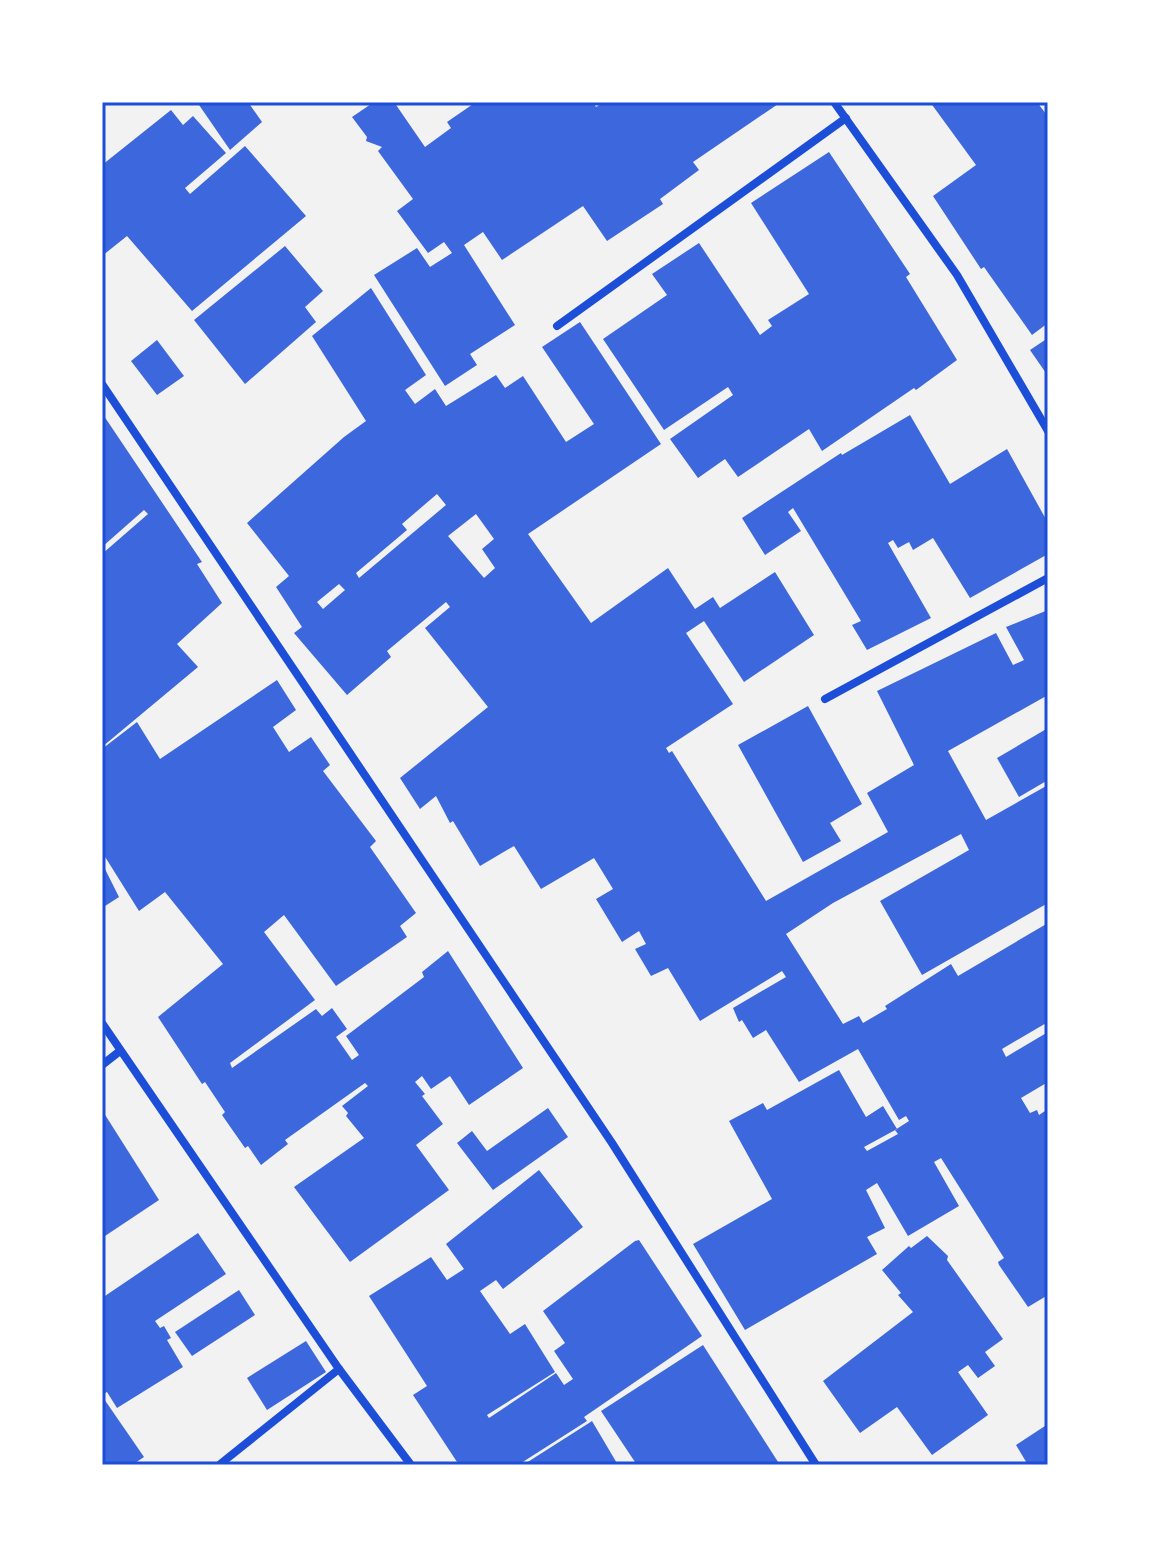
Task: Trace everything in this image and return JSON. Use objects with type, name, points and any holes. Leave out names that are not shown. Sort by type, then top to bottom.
[{"type":"street","points":[[834,102],[957,275],[1048,431]]},
{"type":"street","points":[[557,326],[846,118]]},
{"type":"street","points":[[102,384],[612,1143],[816,1465]]},
{"type":"street","points":[[825,699],[1048,578]]},
{"type":"street","points":[[102,1023],[339,1369],[411,1465]]},
{"type":"street","points":[[102,1065],[120,1051]]},
{"type":"street","points":[[219,1465],[339,1369]]},
{"type":"building","points":[[197,102],[248,102],[262,122],[230,150]]},
{"type":"building","points":[[374,102],[394,102],[425,147],[451,128],[447,122],[476,102],[593,102],[596,107],[604,102],[781,102],[693,162],[699,170],[660,199],[663,204],[607,241],[583,206],[502,260],[483,232],[464,245],[515,325],[470,354],[477,365],[445,386],[374,275],[417,248],[430,267],[452,253],[444,242],[428,253],[397,211],[413,199],[378,151],[382,147],[366,141],[367,137],[352,117]]},
{"type":"building","points":[[930,102],[1037,102],[1046,114],[1048,112],[1048,323],[1032,335],[984,267],[981,269],[933,196],[976,165]]},
{"type":"building","points":[[171,110],[183,125],[193,116],[226,153],[185,188],[190,194],[245,146],[306,216],[192,311],[127,236],[102,256],[102,165]]},
{"type":"building","points":[[829,152],[910,274],[906,277],[957,360],[822,451],[809,429],[738,477],[725,459],[698,478],[670,439],[733,395],[728,387],[664,430],[603,339],[667,295],[652,274],[699,243],[760,335],[772,326],[768,320],[809,294],[751,203]]},
{"type":"building","points":[[285,246],[323,291],[305,307],[316,322],[245,384],[194,320]]},
{"type":"building","points":[[371,288],[426,375],[405,390],[415,404],[435,389],[446,406],[496,375],[505,388],[523,376],[566,442],[594,424],[542,347],[580,322],[661,444],[528,534],[591,623],[668,568],[695,609],[713,597],[720,608],[775,572],[814,635],[744,682],[704,621],[686,633],[733,704],[666,748],[669,753],[672,751],[766,901],[888,832],[867,793],[914,765],[877,691],[996,633],[1013,665],[1024,660],[1006,627],[1048,610],[1048,695],[948,751],[986,820],[1048,785],[1048,903],[922,975],[880,901],[969,850],[961,834],[833,903],[786,934],[843,1024],[859,1016],[863,1023],[951,964],[958,976],[1048,923],[1048,1022],[1002,1049],[1006,1057],[1048,1032],[1048,1082],[1021,1098],[1030,1113],[1037,1110],[1039,1115],[1048,1109],[1048,1295],[1028,1307],[999,1265],[998,1262],[1004,1258],[941,1158],[934,1162],[959,1206],[908,1236],[877,1183],[866,1190],[885,1228],[867,1237],[877,1254],[745,1330],[693,1244],[772,1199],[729,1121],[763,1103],[767,1110],[839,1070],[866,1117],[883,1106],[897,1129],[909,1121],[906,1116],[899,1120],[858,1049],[799,1082],[766,1030],[753,1038],[742,1020],[739,1022],[733,1008],[786,977],[782,971],[700,1021],[668,968],[651,976],[635,949],[646,944],[639,931],[622,942],[596,899],[613,889],[594,858],[541,889],[514,846],[480,866],[453,821],[450,823],[436,796],[420,809],[400,778],[488,707],[425,628],[450,607],[446,602],[387,651],[391,657],[347,695],[294,633],[302,627],[276,587],[289,576],[247,523],[366,421],[312,336]],"holes":[[[437,494],[446,505],[359,578],[356,573],[407,530],[402,524]],[[476,514],[494,539],[482,549],[495,568],[484,578],[448,536]],[[339,584],[345,590],[323,609],[317,602]],[[895,1130],[898,1134],[867,1151],[864,1147]]]},
{"type":"building","points":[[1048,338],[1048,376],[1030,350]]},
{"type":"building","points":[[157,340],[184,376],[157,395],[131,361]]},
{"type":"building","points":[[102,413],[202,562],[197,564],[222,603],[177,644],[198,667],[102,747],[102,554],[148,514],[144,510],[102,547]]},
{"type":"building","points":[[910,415],[950,484],[1007,449],[1048,523],[1048,554],[970,598],[933,538],[913,550],[909,542],[898,548],[893,540],[888,543],[931,618],[867,650],[852,625],[861,621],[793,508],[788,512],[801,531],[765,555],[742,518],[841,453]]},
{"type":"building","points":[[277,680],[296,710],[273,727],[289,752],[311,737],[330,765],[323,771],[376,841],[370,847],[416,913],[400,926],[407,937],[336,986],[284,915],[264,932],[315,1000],[230,1063],[232,1068],[316,1009],[322,1016],[332,1008],[347,1029],[336,1037],[352,1060],[359,1055],[346,1036],[424,977],[422,972],[448,951],[523,1068],[469,1105],[450,1076],[431,1089],[422,1076],[415,1082],[443,1124],[416,1145],[449,1190],[350,1262],[294,1187],[364,1138],[342,1106],[368,1086],[365,1083],[285,1140],[288,1144],[261,1165],[222,1115],[225,1112],[205,1082],[202,1084],[158,1017],[223,964],[165,892],[139,911],[102,852],[102,749],[137,722],[160,759]]},
{"type":"building","points":[[808,706],[862,804],[830,823],[841,841],[803,862],[738,745]]},
{"type":"building","points":[[1048,728],[1048,780],[1019,797],[997,758]]},
{"type":"building","points":[[102,863],[119,897],[102,908]]},
{"type":"building","points":[[548,1108],[568,1137],[493,1190],[457,1143],[472,1131],[487,1151]]},
{"type":"building","points":[[102,1110],[159,1200],[102,1238]]},
{"type":"building","points":[[539,1170],[583,1227],[503,1289],[496,1280],[480,1291],[510,1334],[525,1324],[555,1372],[487,1415],[489,1418],[556,1373],[564,1385],[573,1379],[554,1351],[565,1343],[543,1311],[635,1241],[639,1240],[702,1336],[584,1417],[587,1421],[518,1465],[459,1465],[413,1395],[427,1386],[369,1296],[431,1257],[447,1280],[464,1269],[446,1244]]},
{"type":"building","points":[[198,1233],[226,1274],[155,1321],[160,1328],[164,1326],[171,1338],[167,1340],[183,1367],[117,1408],[107,1392],[102,1395],[102,1298]]},
{"type":"building","points":[[927,1236],[948,1256],[947,1260],[1003,1339],[985,1352],[995,1366],[978,1378],[968,1365],[958,1372],[988,1415],[932,1455],[897,1407],[860,1433],[823,1381],[913,1312],[882,1270],[909,1246],[911,1248]]},
{"type":"building","points":[[239,1290],[255,1315],[192,1356],[175,1332]]},
{"type":"building","points":[[306,1341],[326,1372],[267,1410],[247,1378]]},
{"type":"building","points":[[703,1345],[780,1465],[637,1465],[601,1411]]},
{"type":"building","points":[[102,1396],[144,1457],[132,1465],[102,1465]]},
{"type":"building","points":[[592,1421],[618,1465],[523,1465],[589,1423]]},
{"type":"building","points":[[1048,1424],[1048,1465],[1028,1465],[1016,1445]]}]
